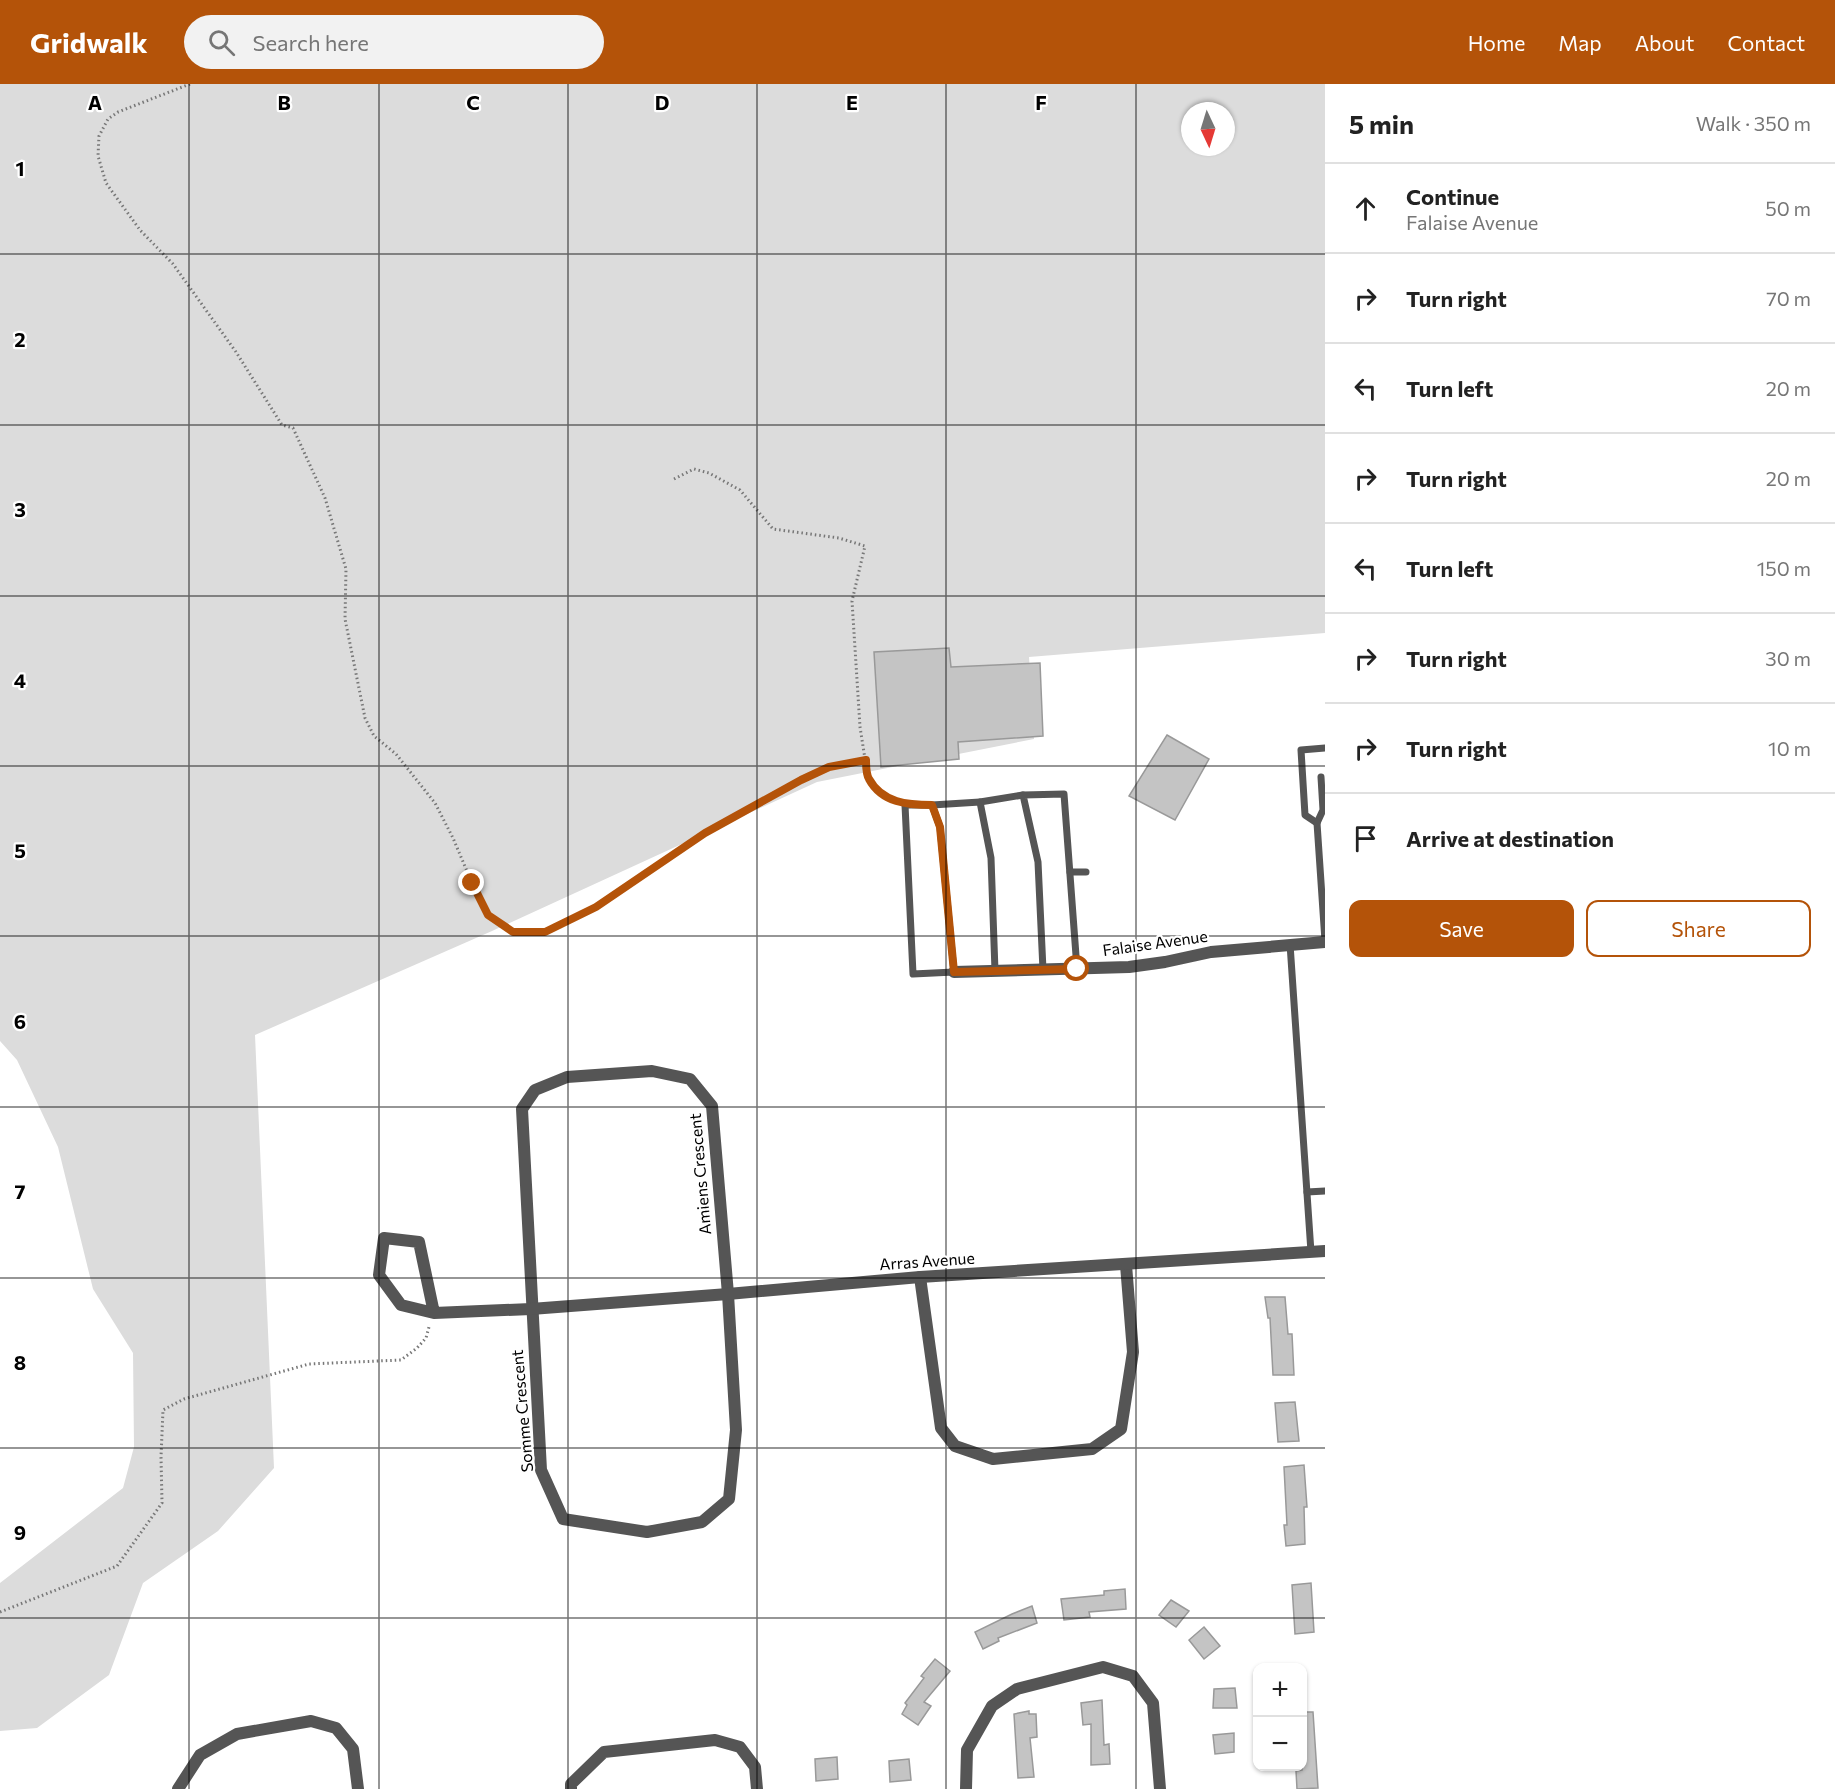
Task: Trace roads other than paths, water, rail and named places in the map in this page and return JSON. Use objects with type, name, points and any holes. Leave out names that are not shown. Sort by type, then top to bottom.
[{"type":"street","name":"Falaise Avenue","points":[[954,972],[1129,967],[1211,952],[1325,941]]},
{"type":"street","name":"Amiens Crescent","points":[[531,1309],[522,1109],[535,1090],[567,1077],[652,1071],[690,1079],[712,1106],[728,1294]]},
{"type":"street","name":"Arras Avenue","points":[[434,1313],[419,1242],[384,1238],[379,1275],[401,1305],[434,1313],[531,1309],[920,1277],[1325,1251]]},
{"type":"street","points":[[920,1277],[941,1428],[955,1446],[993,1460],[1092,1449],[1121,1429],[1133,1352],[1126,1265]]},
{"type":"street","name":"Somme Crescent","points":[[531,1309],[541,1470],[563,1519],[647,1532],[702,1522],[729,1499],[736,1430],[728,1294]]},
{"type":"street","points":[[966,1789],[968,1750],[992,1706],[1017,1689],[1103,1667],[1133,1676],[1153,1703],[1160,1789]]},
{"type":"street","points":[[178,1789],[200,1755],[237,1734],[311,1721],[336,1728],[353,1749],[358,1789]]},
{"type":"street","points":[[571,1789],[571,1784],[604,1752],[715,1740],[740,1747],[755,1767],[757,1789]]},
{"type":"lane","points":[[1321,818],[1305,815],[1301,750],[1325,748]]},
{"type":"lane","points":[[1321,777],[1325,941]]},
{"type":"lane","points":[[932,805],[940,827],[954,972],[913,974],[905,805],[980,802],[1023,795],[1064,794],[1077,969]]},
{"type":"lane","points":[[1023,795],[1038,862],[1043,970]]},
{"type":"lane","points":[[980,802],[991,858],[995,971]]},
{"type":"lane","points":[[1070,872],[1086,872]]},
{"type":"lane","points":[[1290,944],[1311,1252]]},
{"type":"lane","points":[[1307,1192],[1325,1191]]}]
